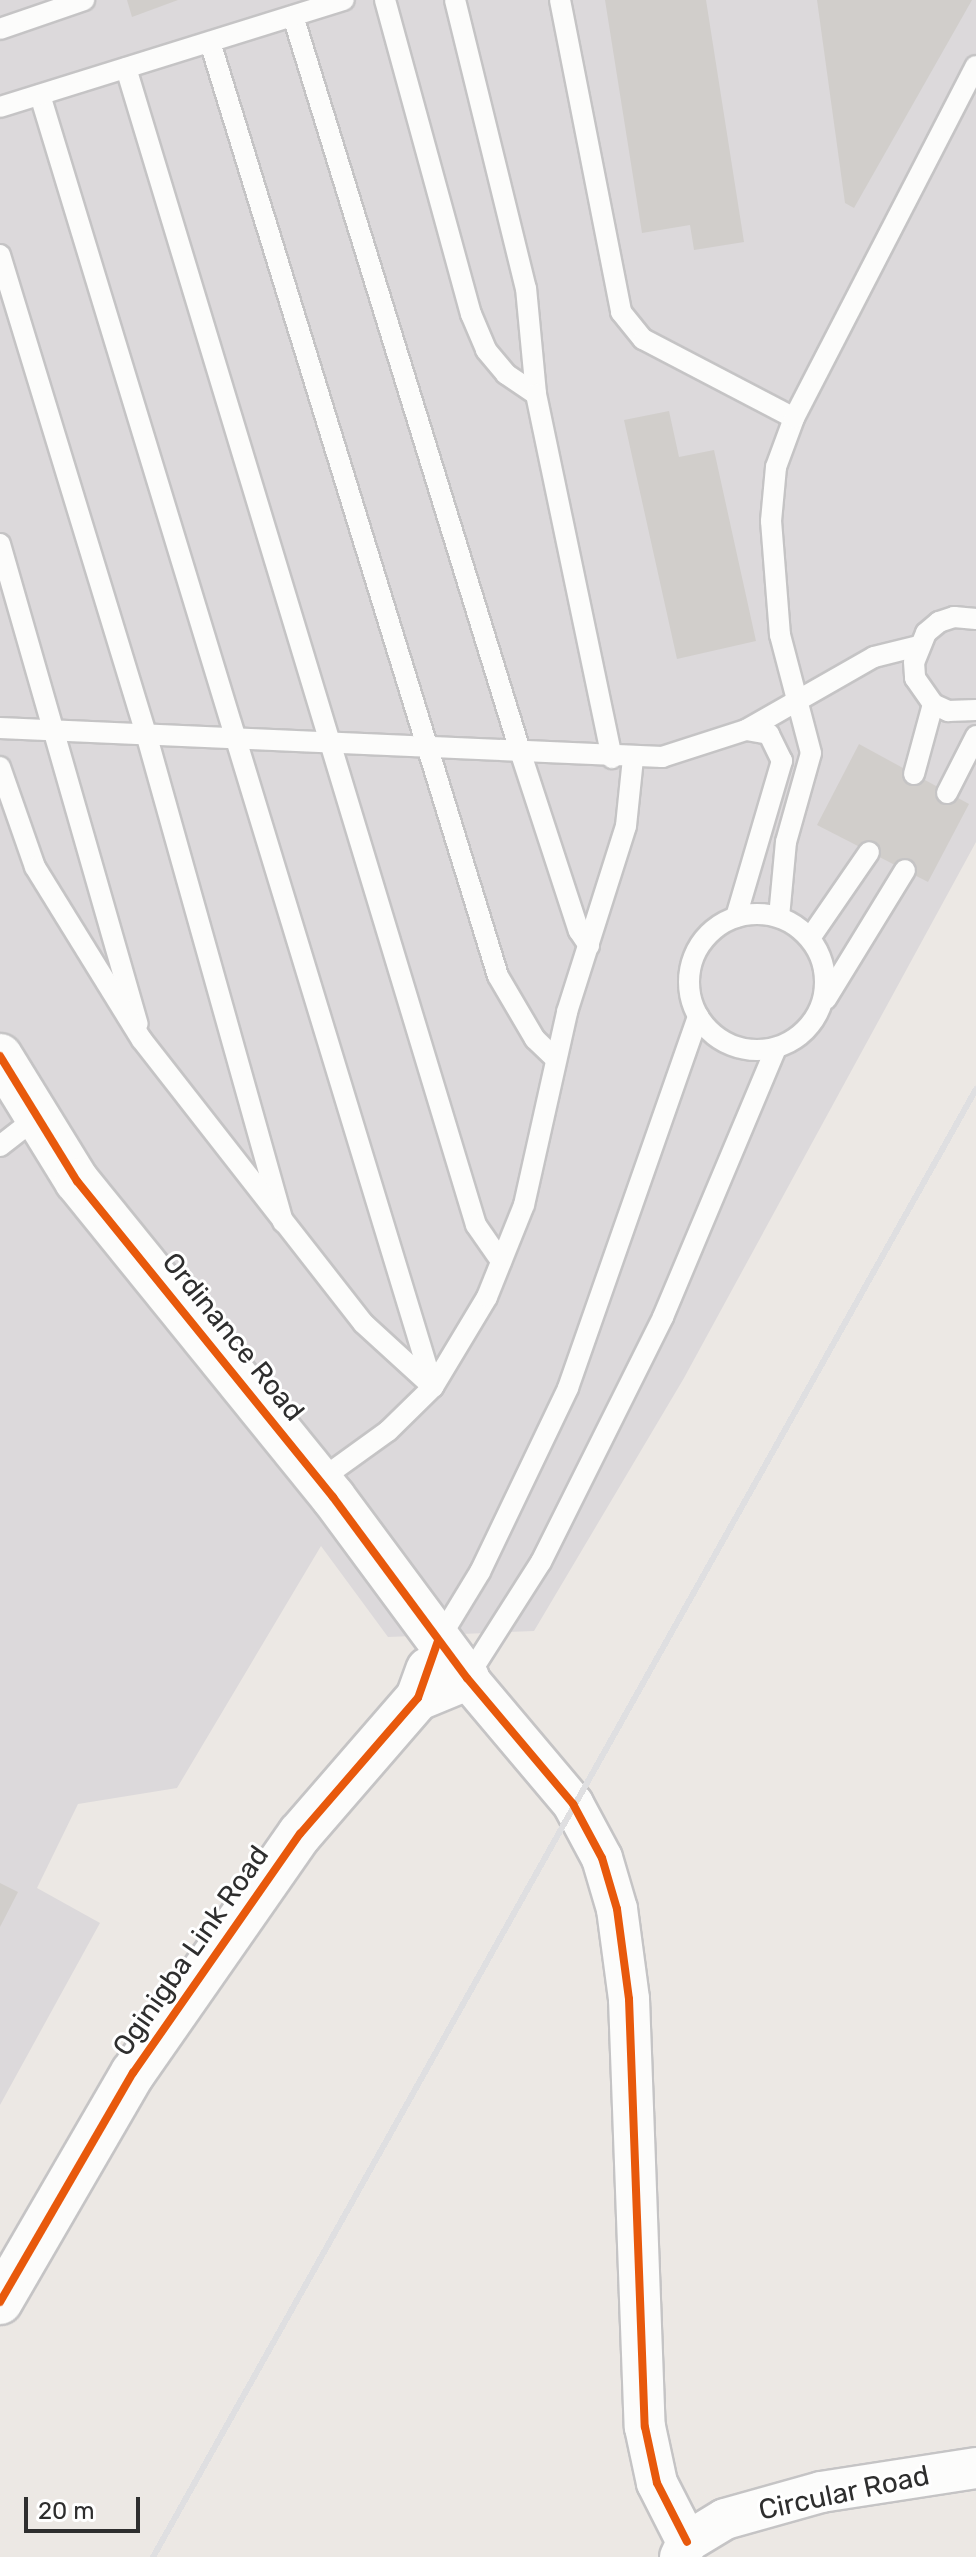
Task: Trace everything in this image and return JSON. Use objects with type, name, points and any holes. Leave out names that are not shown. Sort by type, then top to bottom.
[{"type":"street","name":"Ordinance Road","points":[[0,1056],[77,1181],[320,1480],[467,1678]]},
{"type":"street","name":"Oginigba Link Road","points":[[0,2302],[133,2073],[300,1834],[418,1698],[438,1641]]},
{"type":"street","points":[[418,1698],[467,1678],[573,1804],[602,1858],[617,1909],[630,2015],[645,2427],[657,2483],[684,2550]]},
{"type":"street","name":"Circular Road","points":[[684,2550],[725,2519],[821,2492],[976,2468]]},
{"type":"lane","points":[[0,29],[84,0]]},
{"type":"lane","points":[[0,107],[344,0]]},
{"type":"lane","points":[[385,0],[476,326],[486,350],[506,374],[536,394]]},
{"type":"lane","points":[[455,0],[526,288],[536,394],[612,758]]},
{"type":"lane","points":[[560,0],[621,312],[643,339],[794,418]]},
{"type":"lane","points":[[293,16],[521,754],[579,931],[589,946]]},
{"type":"lane","points":[[210,42],[498,976],[527,1028],[556,1059]]},
{"type":"lane","points":[[779,917],[786,842],[811,753],[800,702],[786,670],[780,635],[771,521],[776,467],[794,418],[976,66]]},
{"type":"lane","points":[[126,68],[476,1225],[501,1261]]},
{"type":"lane","points":[[40,95],[433,1387]]},
{"type":"lane","points":[[0,255],[147,737],[283,1222]]},
{"type":"lane","points":[[0,544],[142,1040]]},
{"type":"lane","points":[[0,728],[236,742],[633,758],[686,752],[746,730],[800,702],[874,657],[918,646],[939,622],[954,617],[976,619]]},
{"type":"lane","points":[[918,646],[915,678],[933,704],[948,711],[976,710]]},
{"type":"lane","points":[[914,774],[933,704]]},
{"type":"lane","points":[[736,917],[782,761],[769,734],[746,730]]},
{"type":"lane","points":[[947,793],[976,736]]},
{"type":"lane","points":[[320,1480],[388,1431],[433,1387],[487,1297],[524,1205],[556,1059],[626,826],[633,758]]},
{"type":"lane","points":[[0,767],[35,867],[142,1040],[363,1323],[433,1387]]},
{"type":"lane","points":[[810,938],[869,852]]},
{"type":"lane","points":[[822,1005],[824,962],[810,938],[779,917],[736,917],[703,940],[693,958],[690,998],[698,1016],[731,1045],[753,1050],[776,1048],[795,1039],[822,1005],[905,870]]},
{"type":"lane","points":[[438,1641],[480,1572],[568,1388],[698,1016]]},
{"type":"lane","points":[[467,1678],[541,1562],[663,1317],[776,1048]]},
{"type":"lane","points":[[0,1146],[36,1118]]},
{"type":"shaded area","points":[[0,0],[976,0],[976,842],[684,1378],[534,1631],[388,1637],[321,1546],[177,1788],[78,1804],[37,1888],[100,1923],[0,2105]]},
{"type":"building","points":[[127,0],[178,0],[132,17]]},
{"type":"building","points":[[605,0],[706,0],[744,242],[694,250],[690,225],[642,233]]},
{"type":"building","points":[[817,0],[972,0],[854,208],[845,203]]},
{"type":"building","points":[[669,411],[679,457],[714,450],[756,641],[677,659],[624,420]]},
{"type":"building","points":[[859,744],[969,804],[928,882],[817,825]]},
{"type":"building","points":[[0,1883],[18,1892],[0,1927]]},
{"type":"railway","points":[[153,2557],[976,1089]]},
{"type":"cycle path","points":[[0,1056],[77,1181],[333,1497],[467,1678],[573,1804],[602,1858],[617,1909],[629,1999],[645,2427],[657,2483],[687,2542]]},
{"type":"cycle path","points":[[0,2302],[133,2073],[300,1834],[418,1698],[438,1641]]}]
